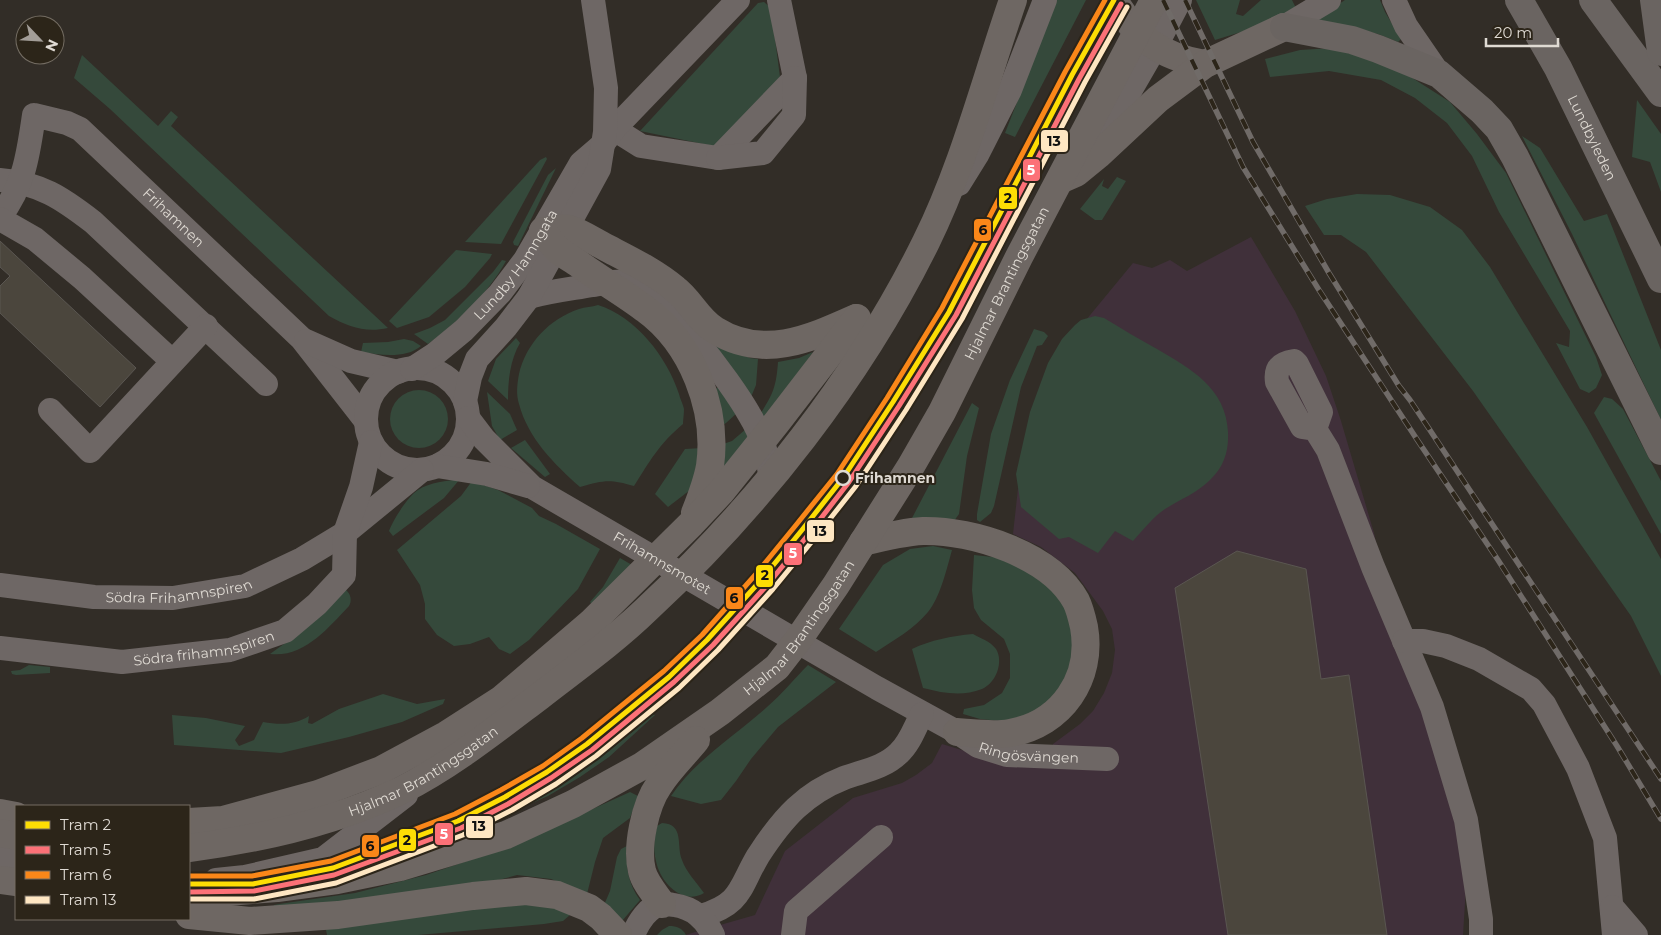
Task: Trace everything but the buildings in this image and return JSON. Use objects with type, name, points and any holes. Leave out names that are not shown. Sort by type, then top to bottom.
[{"type":"highway","name":"Lundbyleden","points":[[1519,0],[1558,68],[1661,279]]},
{"type":"highway","points":[[1593,0],[1661,93]]},
{"type":"highway","points":[[1654,5],[1661,52]]},
{"type":"highway","points":[[1284,27],[1352,40],[1378,48],[1439,74],[1482,111],[1499,129],[1515,157],[1661,451]]},
{"type":"main road","name":"Hjalmar Brantingsgatan","points":[[190,848],[220,844],[287,830],[357,809],[400,791],[441,768],[493,732],[645,611],[719,538],[770,478],[857,364],[880,328],[909,275],[938,217],[966,147],[1013,0]]},
{"type":"main road","points":[[1114,0],[1123,15],[1146,40],[1178,58],[1205,64]]},
{"type":"main road","name":"Hjalmar Brantingsgatan","points":[[190,895],[278,888],[337,880],[400,867],[506,835],[573,804],[642,766],[720,712],[777,667],[798,640],[864,542],[942,412],[984,325],[1059,181],[1146,40],[1154,0]]},
{"type":"main road","points":[[1059,181],[1076,173],[1091,161],[1158,99],[1205,64],[1284,27]]},
{"type":"main road","points":[[556,236],[606,283],[646,309],[664,325],[681,346],[698,377],[705,402],[710,432],[710,465],[706,483],[691,524]]},
{"type":"main road","points":[[556,236],[661,278],[677,290],[699,316],[714,330],[741,341],[770,346],[796,342],[857,318]]},
{"type":"main road","points":[[190,822],[222,820],[318,794],[381,770],[446,735],[502,699],[583,629],[691,524],[721,492],[857,318],[909,275]]},
{"type":"main road","points":[[864,542],[923,531],[961,533],[1006,548],[1042,566],[1068,589],[1077,602],[1085,634],[1086,653],[1078,682],[1069,698],[1054,714],[1034,725],[1010,733],[982,734],[957,732]]},
{"type":"main road","points":[[662,904],[642,871],[640,853],[642,834],[651,799],[659,785],[720,712]]},
{"type":"main road","points":[[0,813],[15,816]]},
{"type":"main road","points":[[0,833],[15,836]]},
{"type":"main road","points":[[0,880],[15,882]]},
{"type":"main road","points":[[190,915],[250,921],[338,914],[526,891],[557,895],[589,908],[601,917],[618,935]]},
{"type":"street","name":"Lundby Hamngata","points":[[467,410],[470,377],[477,359],[506,327],[529,297],[556,236],[599,169],[608,137],[607,103],[593,0]]},
{"type":"street","points":[[738,0],[608,137],[641,146],[718,158],[762,153],[794,115],[795,78],[779,0]]},
{"type":"street","points":[[938,217],[977,155],[1010,90],[1045,0]]},
{"type":"street","points":[[1146,40],[1180,0]]},
{"type":"street","points":[[1284,27],[1329,0]]},
{"type":"street","points":[[1394,0],[1406,26],[1439,74]]},
{"type":"street","name":"Frihamnen","points":[[10,181],[28,152],[34,115],[67,123],[80,129],[302,339],[369,431]]},
{"type":"street","points":[[172,361],[82,278],[35,239],[0,218],[9,205],[10,181],[56,196],[93,222],[266,384]]},
{"type":"street","name":"Lundby Hamngata","points":[[405,371],[435,354],[464,330],[500,293],[525,260],[556,236]]},
{"type":"street","points":[[529,297],[562,289],[626,282],[636,285],[662,303],[680,320],[742,402],[768,454],[770,478]]},
{"type":"street","points":[[50,410],[90,451],[206,326]]},
{"type":"street","name":"Frihamnen","points":[[302,339],[351,361],[405,371]]},
{"type":"street","points":[[345,533],[430,468],[450,458],[460,447],[466,433],[467,410],[459,390],[444,376],[432,370],[405,371],[385,380],[374,392],[368,406],[369,431],[380,454],[392,464],[407,469],[430,468]]},
{"type":"street","name":"Frihamnsmotet","points":[[467,410],[484,439],[532,487]]},
{"type":"street","points":[[1315,428],[1328,450],[1373,567],[1432,707],[1466,820],[1481,919],[1481,935]]},
{"type":"street","name":"Södra frihamnspiren","points":[[0,648],[122,662],[230,650],[285,631],[317,604],[344,575],[345,533],[361,487],[369,431]]},
{"type":"street","name":"Frihamnsmotet","points":[[430,468],[487,474],[532,487],[876,688],[957,732]]},
{"type":"street","name":"Södra Frihamnspiren","points":[[0,585],[94,597],[173,598],[245,586],[302,559],[345,533]]},
{"type":"street","points":[[1404,641],[1423,641],[1446,646],[1479,660],[1531,689],[1544,704],[1578,768],[1605,838],[1614,935]]},
{"type":"street","points":[[634,935],[640,920],[651,910],[662,904],[679,906],[690,910],[707,926],[714,912],[734,898],[742,889],[757,858],[768,841],[796,808],[820,789],[846,778],[865,773],[898,755],[906,746],[922,714]]},
{"type":"street","name":"Ringösvängen","points":[[957,732],[978,746],[1007,755],[1107,759]]},
{"type":"street","points":[[190,882],[245,877],[324,859],[441,768]]},
{"type":"street","points":[[793,935],[796,911],[881,837]]},
{"type":"street","points":[[0,857],[15,860]]},
{"type":"street","points":[[1612,907],[1636,935]]},
{"type":"shaded area","points":[[1251,237],[1295,311],[1326,376],[1341,421],[1374,533],[1394,627],[1468,854],[1463,935],[685,935],[755,915],[785,851],[853,798],[902,783],[916,775],[932,763],[942,744],[998,761],[1048,768],[1053,744],[1080,724],[1093,711],[1104,693],[1112,673],[1115,650],[1112,629],[1103,611],[1075,573],[1041,547],[1013,534],[1021,461],[1086,320],[1133,263],[1152,268],[1170,260],[1187,271]]},
{"type":"green space","points":[[1057,0],[1086,0],[1015,137],[1005,133]]},
{"type":"green space","points":[[1196,0],[1240,0],[1236,14],[1243,16],[1261,0],[1292,0],[1297,10],[1277,21],[1215,40]]},
{"type":"green space","points":[[1345,0],[1380,0],[1401,39],[1398,42],[1378,34],[1316,19]]},
{"type":"green space","points":[[764,2],[771,8],[780,77],[718,147],[640,131],[758,3]]},
{"type":"green space","points":[[1332,48],[1370,58],[1403,72],[1450,102],[1477,134],[1506,173],[1596,357],[1602,375],[1596,388],[1589,393],[1580,389],[1556,343],[1569,347],[1570,331],[1499,212],[1472,156],[1447,123],[1415,98],[1381,80],[1329,71],[1270,77],[1265,59],[1300,50]]},
{"type":"green space","points":[[82,55],[158,126],[171,111],[178,117],[171,126],[388,328],[372,330],[357,328],[329,316],[110,109],[74,78]]},
{"type":"green space","points":[[1637,100],[1661,134],[1661,192],[1650,162],[1632,157]]},
{"type":"green space","points":[[1522,136],[1540,148],[1584,221],[1607,214],[1661,350],[1661,420],[1572,234]]},
{"type":"green space","points":[[546,157],[547,159],[501,244],[465,242],[540,160]]},
{"type":"green space","points":[[556,168],[518,246],[514,245],[513,242],[548,175]]},
{"type":"green space","points":[[1117,177],[1126,181],[1102,220],[1095,220],[1080,209],[1104,179],[1102,186],[1108,189]]},
{"type":"green space","points":[[1357,194],[1390,195],[1430,207],[1462,230],[1490,267],[1587,427],[1661,559],[1661,676],[1631,616],[1473,391],[1366,252],[1341,235],[1324,235],[1305,206],[1327,199]]},
{"type":"green space","points":[[456,250],[492,254],[465,287],[429,317],[397,328],[389,321]]},
{"type":"green space","points":[[502,260],[506,261],[490,285],[472,307],[451,326],[428,344],[414,334],[445,320],[493,272]]},
{"type":"green space","points":[[598,305],[625,319],[648,340],[667,366],[684,409],[683,424],[661,446],[634,486],[607,481],[580,487],[552,460],[535,439],[523,416],[518,400],[518,382],[522,363],[540,334],[568,313]]},
{"type":"green space","points":[[1095,316],[1104,318],[1194,372],[1214,392],[1221,403],[1226,417],[1228,432],[1228,446],[1225,458],[1219,470],[1205,485],[1161,512],[1133,541],[1115,531],[1098,553],[1069,537],[1059,539],[1021,507],[1016,474],[1030,412],[1048,363],[1062,339],[1075,325],[1081,320]]},
{"type":"green space","points":[[1034,329],[1044,332],[1048,336],[1042,345],[1037,346],[1021,387],[994,506],[991,513],[980,522],[977,520],[977,514],[991,434],[1010,380]]},
{"type":"green space","points":[[516,338],[520,343],[510,371],[508,400],[488,381],[496,359]]},
{"type":"green space","points":[[404,339],[413,341],[421,346],[408,353],[392,355],[361,352],[363,343]]},
{"type":"green space","points":[[717,344],[750,358],[758,359],[756,385],[751,397],[714,346]]},
{"type":"green space","points":[[813,352],[763,422],[759,416],[773,390],[778,362],[799,358]]},
{"type":"green space","points":[[719,387],[737,413],[721,426],[715,389]]},
{"type":"green space","points":[[419,390],[435,395],[443,403],[448,419],[443,435],[435,443],[419,448],[403,443],[395,435],[390,419],[395,403],[403,395]]},
{"type":"green space","points":[[487,392],[510,414],[517,430],[500,440],[492,426]]},
{"type":"green space","points":[[1604,397],[1612,399],[1623,409],[1661,481],[1661,534],[1594,413]]},
{"type":"green space","points":[[972,403],[979,408],[967,456],[959,514],[954,521],[911,520]]},
{"type":"green space","points":[[746,429],[749,438],[716,483],[717,446],[732,441]]},
{"type":"green space","points":[[525,440],[550,474],[545,477],[511,448]]},
{"type":"green space","points":[[702,448],[694,487],[668,507],[655,494],[685,449]]},
{"type":"green space","points":[[460,479],[444,498],[393,536],[389,531],[401,509],[418,490],[444,481]]},
{"type":"green space","points":[[472,481],[498,490],[532,508],[539,516],[600,549],[578,589],[529,640],[510,654],[499,649],[489,637],[470,644],[454,646],[437,635],[425,619],[425,604],[420,585],[397,550],[461,496]]},
{"type":"green space","points":[[933,546],[952,550],[936,599],[928,612],[916,624],[876,652],[839,629],[883,565],[910,549]]},
{"type":"green space","points":[[974,555],[1002,558],[1015,563],[1060,595],[1075,628],[1069,678],[1045,707],[1018,719],[1001,721],[980,719],[963,714],[964,709],[984,705],[1002,693],[1010,678],[1010,654],[1004,639],[981,620],[974,608],[972,590]]},
{"type":"green space","points":[[620,558],[632,565],[594,606],[590,602],[603,587]]},
{"type":"green space","points":[[346,590],[350,598],[349,606],[324,632],[294,651],[270,654],[299,633]]},
{"type":"green space","points":[[973,634],[991,644],[998,654],[999,666],[991,682],[982,689],[960,694],[923,688],[912,649],[941,639]]},
{"type":"green space","points":[[29,665],[50,667],[50,673],[12,674],[11,671],[20,670]]},
{"type":"green space","points":[[808,665],[836,682],[778,727],[751,759],[721,800],[701,804],[671,796],[704,759],[755,718]]},
{"type":"green space","points":[[383,694],[417,704],[445,699],[443,704],[402,722],[281,753],[174,745],[172,715],[206,718],[245,726],[235,740],[239,746],[254,740],[263,722],[287,724],[309,716],[308,723],[312,724],[339,709]]},
{"type":"green space","points":[[639,711],[655,715],[609,757],[548,796],[494,820],[490,813],[541,783],[587,752]]},
{"type":"green space","points":[[630,792],[638,796],[630,818],[603,838],[587,894],[551,879],[517,875],[461,890],[273,908],[274,905],[355,893],[426,875],[511,846]]},
{"type":"green space","points":[[662,823],[669,824],[677,831],[680,854],[684,864],[704,893],[696,896],[680,894],[673,890],[662,877],[658,869],[654,848],[657,826]]},
{"type":"green space","points":[[627,846],[629,875],[640,900],[622,921],[604,905],[610,891],[617,857],[621,849]]},
{"type":"green space","points":[[531,902],[567,911],[570,915],[563,921],[544,924],[418,935],[327,935],[325,925]]},
{"type":"green space","points":[[669,926],[679,928],[686,935],[657,935]]},
{"type":"railway","points":[[1163,0],[1243,167],[1319,290],[1498,560],[1617,746],[1661,819]]},
{"type":"railway","points":[[1185,0],[1253,142],[1329,273],[1399,386],[1661,779]]},
{"type":"tram line","name":"6","points":[[190,876],[252,876],[331,861],[455,814],[543,766],[582,738],[664,671],[702,635],[756,574],[837,474],[887,398],[942,308],[1065,72],[1105,0]]},
{"type":"tram line","name":"2","points":[[190,884],[253,884],[333,868],[458,821],[505,797],[547,772],[587,744],[669,677],[707,640],[762,579],[802,530],[843,478],[893,402],[949,312],[1072,75],[1114,0]]},
{"type":"tram line","name":"5","points":[[190,892],[254,891],[334,875],[461,828],[508,804],[592,750],[674,682],[713,645],[768,584],[808,535],[849,482],[899,406],[956,315],[1079,79],[1121,4]]},
{"type":"tram line","name":"13","points":[[190,899],[254,899],[336,883],[463,835],[512,810],[556,784],[596,756],[679,688],[718,650],[773,589],[814,539],[856,486],[906,410],[962,319],[1085,82],[1127,7]]},
{"type":"place","name":"Frihamnen","points":[[843,478]]}]
